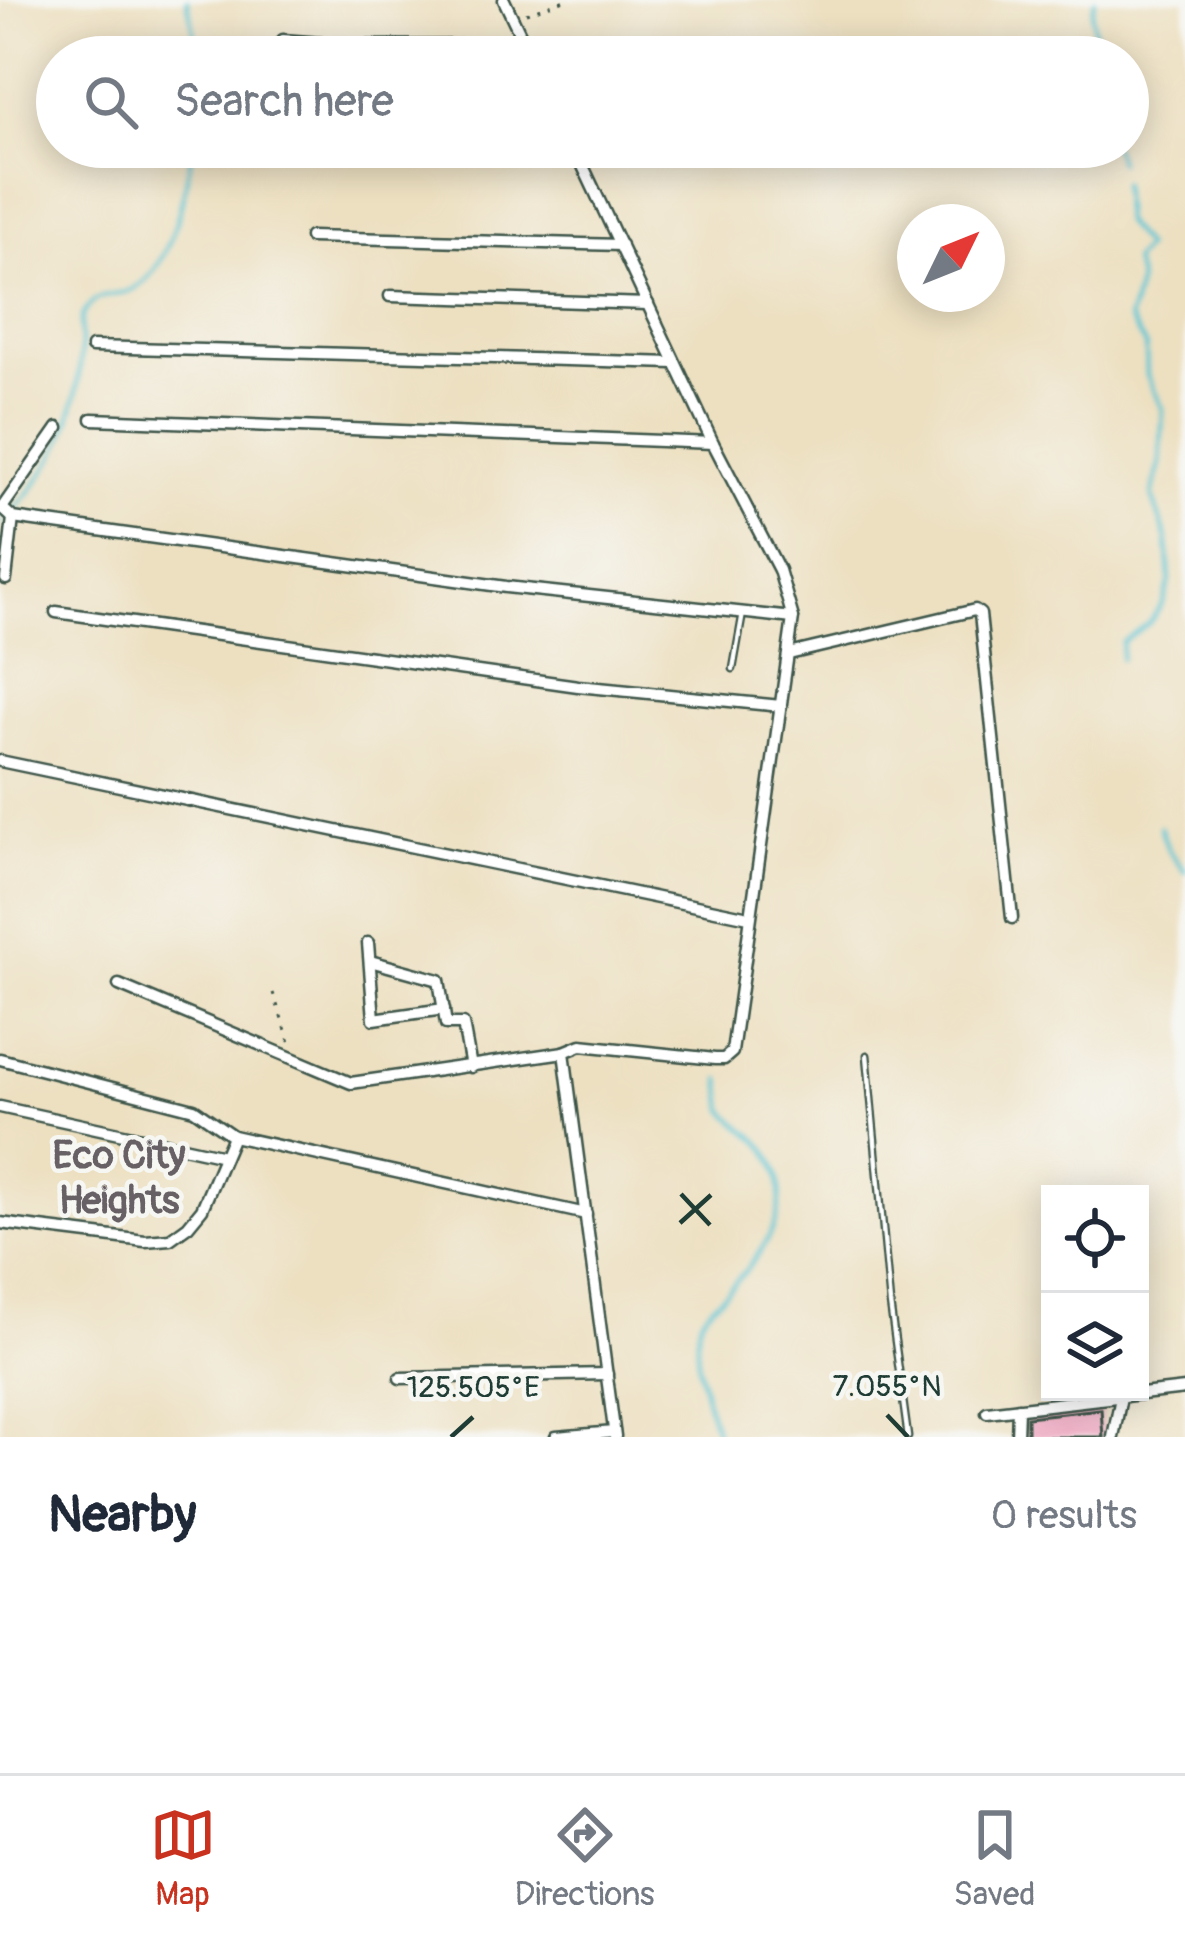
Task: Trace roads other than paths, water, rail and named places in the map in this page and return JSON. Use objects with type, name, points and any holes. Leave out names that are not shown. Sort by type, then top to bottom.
[{"type":"street","points":[[504,0],[521,36]]},
{"type":"street","points":[[119,986],[338,1081],[357,1084],[580,1046],[715,1059],[729,1056],[737,1028],[793,618],[779,570],[712,443],[584,168]]},
{"type":"street","points":[[310,237],[621,244]]},
{"type":"street","points":[[390,296],[648,304]]},
{"type":"street","points":[[92,347],[675,363]]},
{"type":"street","points":[[92,419],[712,443]]},
{"type":"street","points":[[58,428],[2,508],[13,518],[506,587],[793,618]]},
{"type":"street","points":[[5,579],[13,518]]},
{"type":"street","points":[[789,654],[975,610],[980,614],[1012,918]]},
{"type":"street","points":[[56,612],[557,683],[781,706]]},
{"type":"street","points":[[0,761],[749,917]]},
{"type":"street","points":[[368,943],[374,1019],[444,1009]]},
{"type":"street","points":[[370,961],[439,980],[446,1024],[463,1024],[471,1067]]},
{"type":"street","points":[[556,1437],[615,1435],[563,1052]]},
{"type":"street","points":[[0,1059],[194,1109],[233,1136],[586,1214]]},
{"type":"street","points":[[0,1107],[224,1156]]},
{"type":"street","points":[[0,1222],[145,1241],[170,1239],[202,1209],[233,1136]]},
{"type":"street","points":[[400,1378],[607,1374]]},
{"type":"street","points":[[1149,1393],[1185,1390]]},
{"type":"street","points":[[987,1412],[1078,1401]]},
{"type":"street","points":[[1112,1437],[1120,1401]]},
{"type":"street","points":[[1017,1437],[1018,1408]]},
{"type":"lane","points":[[733,669],[743,613]]},
{"type":"lane","points":[[867,1054],[890,1304],[908,1437]]},
{"type":"waterway","points":[[187,0],[195,36]]},
{"type":"waterway","points":[[1095,0],[1095,36]]},
{"type":"waterway","points":[[14,510],[54,456],[70,418],[83,314],[99,298],[131,290],[157,266],[175,227],[189,168]]},
{"type":"waterway","points":[[1121,183],[1124,223],[1145,247],[1133,261],[1139,281],[1129,319],[1146,347],[1147,376],[1163,409],[1160,464],[1152,496],[1167,539],[1170,581],[1149,623],[1122,642],[1121,659]]},
{"type":"waterway","points":[[1160,827],[1168,850],[1185,871]]},
{"type":"waterway","points":[[717,1437],[701,1378],[697,1345],[701,1319],[763,1247],[780,1194],[770,1155],[725,1110],[721,1079]]},
{"type":"district","name":"Eco City Heights","points":[[119,1178]]}]
